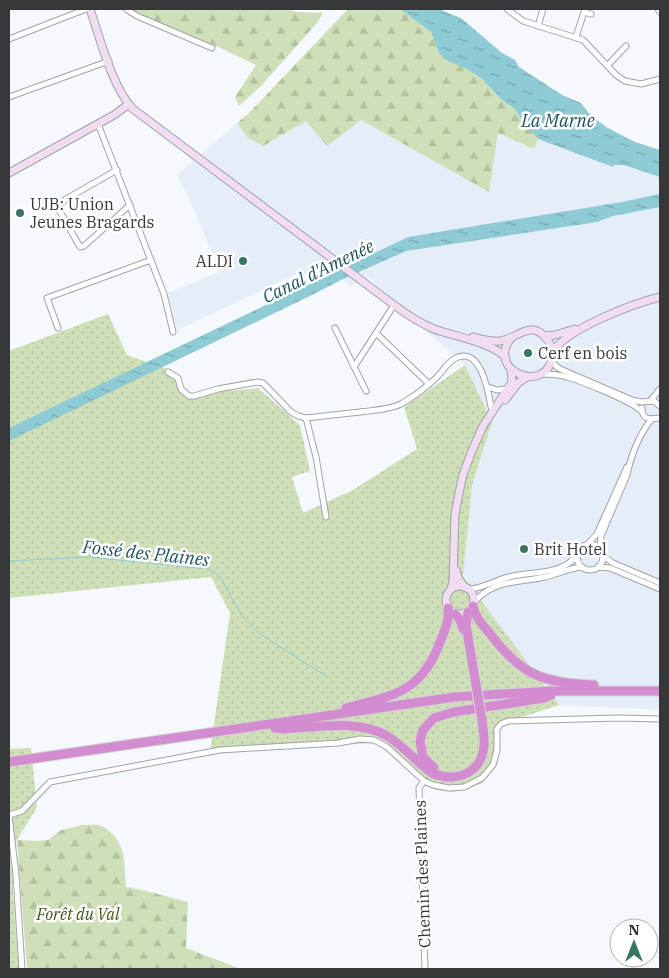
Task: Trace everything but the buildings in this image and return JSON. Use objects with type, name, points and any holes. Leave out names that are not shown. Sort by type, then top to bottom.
[{"type":"highway","points":[[275,728],[347,726],[365,728],[386,736],[432,773],[454,778],[471,770],[480,758],[484,744],[466,625],[472,607]]},
{"type":"highway","points":[[472,607],[476,616],[516,664],[538,677],[566,683],[648,688],[660,692]]},
{"type":"highway","points":[[451,611],[462,626],[474,685]]},
{"type":"highway","points":[[314,718],[321,714],[396,694],[415,682],[430,665],[451,611]]},
{"type":"highway","points":[[9,762],[482,694],[581,690],[660,692]]},
{"type":"highway","points":[[9,766],[456,701],[551,695],[660,692]]},
{"type":"highway","points":[[479,720],[479,747],[470,765],[464,769],[449,773],[437,770],[426,762],[420,747],[421,735],[434,718],[454,712],[544,698],[551,695]]},
{"type":"main road","points":[[88,9],[117,85],[129,104],[394,305],[418,320],[444,332],[491,347],[502,353],[506,358],[511,369],[512,380],[492,412],[471,453],[458,496],[453,532],[453,576],[451,589],[446,596],[446,605],[451,611],[464,614],[472,607],[473,595],[458,578],[456,570],[458,515],[465,479],[474,453],[486,428],[515,387],[527,377],[540,374],[547,368],[561,342],[585,327],[634,305],[660,297]]},
{"type":"main road","points":[[9,174],[98,124],[129,104]]},
{"type":"main road","points":[[418,320],[497,342],[512,337],[518,332],[528,330],[538,332],[549,342],[552,357]]},
{"type":"main road","points":[[544,336],[556,335],[585,327]]},
{"type":"main road","points":[[506,358],[506,349],[512,337]]},
{"type":"main road","points":[[511,369],[527,377]]},
{"type":"main road","points":[[451,589],[457,586],[466,588]]},
{"type":"street","points":[[9,39],[88,9]]},
{"type":"street","points":[[126,9],[137,16],[212,48]]},
{"type":"street","points":[[506,9],[523,21],[576,37],[585,42],[621,78],[641,84],[660,79]]},
{"type":"street","points":[[538,26],[543,9]]},
{"type":"street","points":[[576,37],[584,12],[591,14]]},
{"type":"street","points":[[608,65],[626,46]]},
{"type":"street","points":[[9,97],[108,61]]},
{"type":"street","points":[[98,124],[164,294],[173,332]]},
{"type":"street","points":[[116,170],[66,199],[60,204],[60,210],[80,247],[84,246],[130,205]]},
{"type":"street","points":[[58,328],[47,298],[151,260]]},
{"type":"street","points":[[354,367],[394,305]]},
{"type":"street","points":[[335,328],[366,391]]},
{"type":"street","points":[[376,333],[429,384]]},
{"type":"street","points":[[168,372],[178,378],[181,389],[188,396],[252,382],[263,383],[291,412],[306,418],[389,408],[401,404],[429,384],[452,360],[462,357],[470,358],[477,363],[488,387],[492,412]]},
{"type":"street","points":[[552,357],[560,369],[632,400],[648,401],[659,405],[660,389]]},
{"type":"street","points":[[540,374],[557,375],[576,380],[631,403],[651,420]]},
{"type":"street","points":[[488,387],[497,390],[508,388]]},
{"type":"street","points":[[641,411],[660,389]]},
{"type":"street","points":[[643,430],[644,416]]},
{"type":"street","points":[[466,588],[478,588],[516,575],[550,571],[567,564],[597,534],[643,430],[651,420],[659,416]]},
{"type":"street","points":[[306,418],[316,457],[326,517]]},
{"type":"street","points":[[600,550],[601,536],[627,475],[629,464]]},
{"type":"street","points":[[587,545],[594,545],[612,563],[660,584]]},
{"type":"street","points":[[578,554],[578,560],[582,567]]},
{"type":"street","points":[[597,568],[602,562],[603,556]]},
{"type":"street","points":[[472,607],[485,592],[507,583],[544,578],[569,569],[582,567],[590,570],[610,568],[660,590]]},
{"type":"street","points":[[22,969],[16,875],[9,815],[22,811],[50,782],[220,750],[369,739],[387,747],[424,780],[433,785],[449,788],[464,787],[476,782],[493,765],[497,750],[497,729],[501,724],[508,721],[589,718],[660,719]]},
{"type":"street","name":"Chemin des Plaines","points":[[424,780],[419,788],[425,969]]},
{"type":"shaded area","points":[[361,120],[489,191],[498,133],[534,149],[538,139],[613,167],[613,165],[624,165],[660,177],[660,710],[559,705],[463,576],[472,485],[492,422],[465,365],[369,278],[350,286],[333,272],[295,275],[177,330],[168,293],[220,272],[188,196],[177,175],[237,123],[248,138],[263,146],[306,121]]},
{"type":"green space","points":[[130,9],[285,9],[298,12],[323,13],[317,23],[261,86],[239,106],[235,97],[256,65],[212,44],[200,41],[137,14]]},
{"type":"green space","points":[[348,9],[400,9],[431,32],[439,53],[449,61],[465,68],[482,79],[504,102],[514,108],[538,139],[534,149],[498,133],[489,192],[361,120],[327,146],[306,121],[263,146],[248,138],[237,123],[248,114]]},
{"type":"green space","points":[[108,314],[127,355],[170,370],[187,395],[258,388],[300,425],[310,471],[292,477],[303,513],[353,490],[417,449],[404,407],[465,365],[492,422],[472,485],[463,576],[559,705],[498,725],[499,752],[496,766],[481,784],[454,792],[435,790],[376,743],[210,752],[230,613],[211,577],[9,598],[9,351]]},
{"type":"green space","points":[[31,748],[37,807],[17,840],[9,844],[9,749]]},
{"type":"green space","name":"Forêt du Val","points":[[82,825],[102,826],[116,838],[123,853],[126,887],[188,902],[186,948],[241,969],[27,969],[17,840],[48,840],[61,830]]},
{"type":"green space","points":[[9,845],[13,881],[19,969],[9,969]]},
{"type":"water","name":"La Marne","points":[[400,9],[442,9],[461,18],[502,53],[515,60],[519,67],[562,95],[581,103],[591,116],[608,128],[635,142],[660,150],[660,177],[624,165],[614,165],[613,167],[538,139],[514,108],[504,102],[482,79],[465,68],[448,61],[439,53],[431,32]]},
{"type":"water","name":"Canal d'Amenée","points":[[660,194],[660,207],[613,216],[597,222],[406,251],[343,279],[9,441],[9,428],[408,237]]},
{"type":"waterway","name":"Fossé des Plaines","points":[[9,561],[89,557],[208,569],[219,575],[242,616],[260,634],[326,676]]},
{"type":"place","name":"UJB: Union Jeunes Bragards","points":[[20,213]]},
{"type":"place","name":"ALDI","points":[[243,261]]},
{"type":"place","name":"Cerf en bois","points":[[528,353]]},
{"type":"place","name":"Brit Hotel","points":[[524,549]]}]
